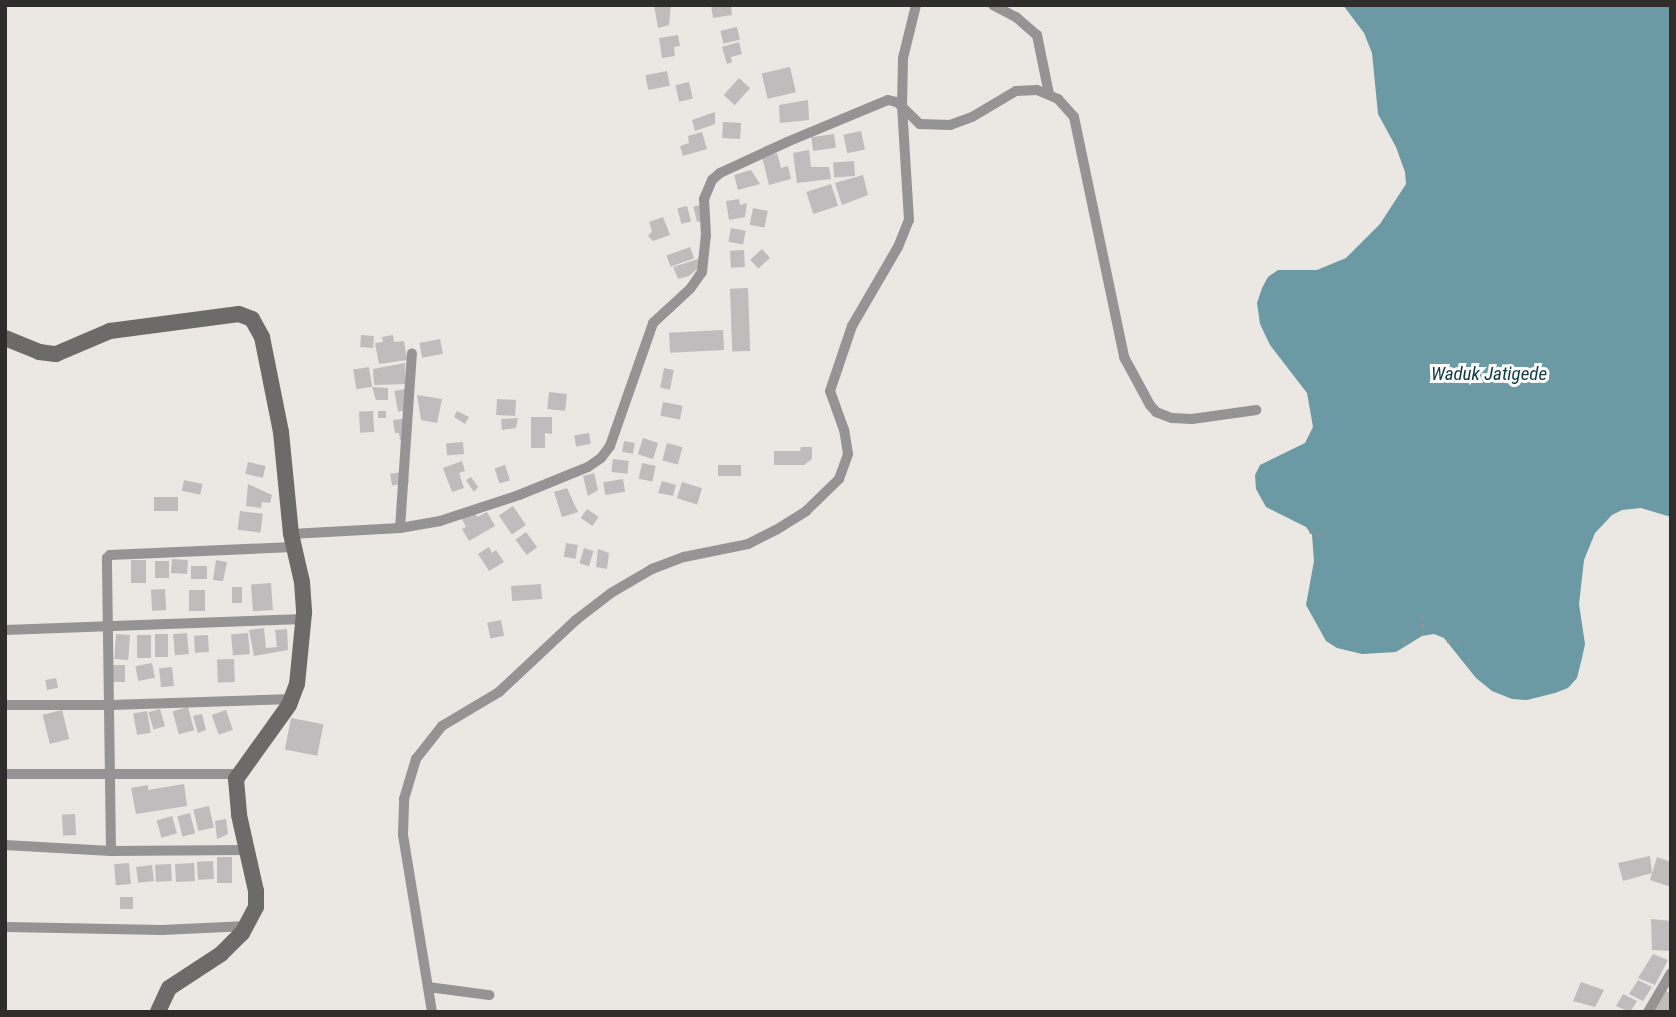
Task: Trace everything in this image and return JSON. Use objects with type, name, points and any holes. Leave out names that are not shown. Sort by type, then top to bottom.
[{"type":"street","points":[[432,1012],[403,834],[404,799],[416,759],[442,726],[499,692],[576,620],[611,593],[663,565],[684,557],[748,544],[776,530],[806,511],[839,479],[848,454],[844,430],[830,391],[852,326],[898,247],[909,220],[902,107],[903,58],[916,5]]},
{"type":"street","points":[[993,5],[1016,17],[1037,35],[1049,94]]},
{"type":"street","points":[[111,852],[107,558],[110,555],[292,540],[440,521],[519,495],[588,467],[601,458],[610,446],[653,323],[690,289],[702,272],[706,236],[704,199],[712,180],[730,168],[877,103],[893,100],[920,124],[950,125],[972,117],[1016,91],[1026,89],[1059,99],[1074,117],[1113,313],[1125,357],[1150,405],[1156,412],[1172,418],[1192,419],[1256,410]]},
{"type":"street","points":[[5,338],[40,352],[56,354],[110,331],[239,314],[249,316],[262,337],[281,432],[292,540],[302,582],[304,619],[293,699],[238,774],[239,815],[256,891],[256,907],[247,926],[221,954],[169,988],[158,1012]]},
{"type":"street","points":[[400,528],[412,353]]},
{"type":"street","points":[[5,630],[304,619]]},
{"type":"street","points":[[5,705],[111,705],[293,699]]},
{"type":"street","points":[[5,774],[238,774]]},
{"type":"street","points":[[5,845],[111,852],[246,850]]},
{"type":"street","points":[[8,927],[162,930],[247,926]]},
{"type":"street","points":[[1648,1012],[1671,973]]},
{"type":"street","points":[[428,987],[489,995]]},
{"type":"path","points":[[1309,531],[1324,536]]},
{"type":"path","points":[[1422,616],[1422,636]]},
{"type":"path","points":[[1403,640],[1408,646]]},
{"type":"path","points":[[1447,642],[1457,642]]},
{"type":"water","name":"Waduk Jatigede","points":[[1343,5],[1671,5],[1671,517],[1641,508],[1622,510],[1612,515],[1595,533],[1584,560],[1579,604],[1585,644],[1577,678],[1568,688],[1555,693],[1527,700],[1512,699],[1492,691],[1476,678],[1444,638],[1434,634],[1422,636],[1396,652],[1362,654],[1337,648],[1326,641],[1306,605],[1314,561],[1312,535],[1306,527],[1266,507],[1256,489],[1255,475],[1260,465],[1305,443],[1313,427],[1307,393],[1270,345],[1260,324],[1257,303],[1262,288],[1268,277],[1278,270],[1317,270],[1346,258],[1380,224],[1406,184],[1405,172],[1396,147],[1378,114],[1372,53],[1364,33]]},
{"type":"building","points":[[654,5],[671,5],[669,25],[658,28]]},
{"type":"building","points":[[711,5],[731,5],[732,15],[713,18]]},
{"type":"building","points":[[737,27],[740,40],[723,43],[720,31]]},
{"type":"building","points":[[678,35],[680,46],[674,47],[675,56],[662,58],[659,38]]},
{"type":"building","points":[[739,42],[742,54],[731,57],[732,62],[727,64],[722,47]]},
{"type":"building","points":[[790,67],[796,92],[768,99],[762,74]]},
{"type":"building","points":[[667,71],[670,86],[648,90],[645,75]]},
{"type":"building","points":[[739,78],[750,88],[735,105],[724,95]]},
{"type":"building","points":[[689,82],[693,99],[679,102],[675,85]]},
{"type":"building","points":[[808,100],[809,120],[780,123],[779,105]]},
{"type":"building","points":[[715,112],[715,124],[695,131],[692,120]]},
{"type":"building","points":[[723,122],[741,123],[740,139],[722,138]]},
{"type":"building","points":[[861,131],[865,150],[847,153],[843,135]]},
{"type":"building","points":[[702,132],[707,149],[683,156],[680,146],[689,143],[688,136]]},
{"type":"building","points":[[834,134],[836,148],[813,151],[811,137]]},
{"type":"building","points":[[809,150],[811,167],[829,167],[831,179],[797,183],[793,153]]},
{"type":"building","points":[[777,153],[781,168],[788,166],[791,179],[769,185],[762,157]]},
{"type":"building","points":[[854,161],[855,176],[834,177],[833,162]]},
{"type":"building","points":[[751,170],[760,184],[738,190],[734,175]]},
{"type":"building","points":[[863,175],[868,195],[842,205],[835,183]]},
{"type":"building","points":[[831,184],[838,206],[813,214],[806,192]]},
{"type":"building","points":[[739,199],[740,205],[747,203],[745,217],[729,220],[726,201]]},
{"type":"building","points":[[704,204],[708,220],[697,222],[693,207]]},
{"type":"building","points":[[687,206],[691,221],[681,224],[677,209]]},
{"type":"building","points":[[753,208],[768,211],[764,228],[750,225]]},
{"type":"building","points":[[663,217],[670,235],[653,241],[648,236],[652,231],[649,222]]},
{"type":"building","points":[[731,228],[746,231],[743,245],[728,242]]},
{"type":"building","points":[[690,247],[694,258],[671,267],[667,256]]},
{"type":"building","points":[[762,249],[770,258],[758,269],[750,260]]},
{"type":"building","points":[[744,250],[745,267],[731,268],[730,251]]},
{"type":"building","points":[[698,259],[701,266],[689,276],[678,279],[673,267]]},
{"type":"building","points":[[748,288],[750,351],[732,352],[730,289]]},
{"type":"building","points":[[723,330],[724,350],[670,353],[669,333]]},
{"type":"building","points":[[361,335],[374,336],[373,348],[360,347]]},
{"type":"building","points":[[393,335],[394,342],[404,341],[407,360],[379,364],[375,343],[383,342],[382,337]]},
{"type":"building","points":[[440,339],[443,354],[422,358],[419,343]]},
{"type":"building","points":[[405,363],[405,384],[374,385],[373,369]]},
{"type":"building","points":[[369,367],[372,387],[356,389],[353,370]]},
{"type":"building","points":[[664,368],[674,370],[670,390],[660,388]]},
{"type":"building","points":[[372,387],[388,388],[388,400],[376,400]]},
{"type":"building","points":[[405,389],[409,410],[398,412],[394,391]]},
{"type":"building","points":[[549,392],[567,394],[565,411],[547,409]]},
{"type":"building","points":[[417,395],[442,399],[437,423],[421,420]]},
{"type":"building","points":[[497,399],[516,400],[515,416],[496,415]]},
{"type":"building","points":[[663,402],[683,406],[680,420],[660,416]]},
{"type":"building","points":[[373,411],[374,432],[360,433],[359,412]]},
{"type":"building","points":[[378,411],[386,411],[386,418],[378,418]]},
{"type":"building","points":[[457,411],[469,417],[465,424],[454,417]]},
{"type":"building","points":[[531,417],[552,417],[552,434],[545,433],[545,448],[531,448]]},
{"type":"building","points":[[409,418],[411,439],[400,440],[399,433],[395,433],[393,420]]},
{"type":"building","points":[[518,418],[516,428],[502,430],[501,419]]},
{"type":"building","points":[[589,433],[591,444],[576,446],[574,436]]},
{"type":"building","points":[[643,438],[658,443],[653,459],[638,454]]},
{"type":"building","points":[[624,441],[635,443],[633,454],[622,452]]},
{"type":"building","points":[[463,442],[464,454],[447,455],[446,443]]},
{"type":"building","points":[[667,443],[682,447],[678,465],[662,460]]},
{"type":"building","points":[[801,447],[812,447],[812,459],[804,465],[774,465],[774,451],[800,451]]},
{"type":"building","points":[[613,459],[629,461],[627,474],[611,472]]},
{"type":"building","points":[[462,461],[465,471],[459,473],[464,488],[452,492],[443,468]]},
{"type":"building","points":[[248,462],[266,466],[263,478],[245,474]]},
{"type":"building","points":[[642,463],[656,466],[652,482],[639,479]]},
{"type":"building","points":[[505,465],[510,480],[499,484],[495,468]]},
{"type":"building","points":[[718,465],[741,465],[741,476],[718,476]]},
{"type":"building","points":[[407,471],[409,483],[392,486],[390,474]]},
{"type":"building","points":[[594,473],[598,490],[588,496],[583,476]]},
{"type":"building","points":[[471,477],[478,487],[474,492],[466,480]]},
{"type":"building","points":[[623,479],[625,492],[605,495],[603,482]]},
{"type":"building","points":[[184,480],[203,484],[200,495],[182,491]]},
{"type":"building","points":[[662,481],[676,485],[673,496],[658,493]]},
{"type":"building","points":[[682,482],[702,488],[697,504],[677,498]]},
{"type":"building","points":[[248,484],[272,495],[270,503],[262,502],[261,508],[246,506]]},
{"type":"building","points":[[567,488],[578,512],[562,517],[554,492]]},
{"type":"building","points":[[154,497],[178,497],[178,511],[154,511]]},
{"type":"building","points":[[513,506],[526,525],[512,535],[499,516]]},
{"type":"building","points":[[587,509],[599,517],[592,526],[581,518]]},
{"type":"building","points":[[240,511],[263,514],[261,533],[238,530]]},
{"type":"building","points":[[475,512],[477,517],[487,512],[495,526],[469,541],[462,529],[466,527],[462,519]]},
{"type":"building","points":[[526,532],[537,547],[527,555],[515,540]]},
{"type":"building","points":[[566,543],[578,545],[576,559],[564,557]]},
{"type":"building","points":[[489,547],[492,553],[496,550],[504,562],[489,571],[478,554]]},
{"type":"building","points":[[584,548],[594,551],[589,566],[579,563]]},
{"type":"building","points":[[598,549],[609,553],[607,569],[596,567]]},
{"type":"building","points":[[172,559],[188,560],[187,574],[171,573]]},
{"type":"building","points":[[131,560],[146,560],[146,583],[131,583]]},
{"type":"building","points":[[216,560],[227,562],[223,581],[213,580]]},
{"type":"building","points":[[155,561],[169,561],[169,578],[155,578]]},
{"type":"building","points":[[191,566],[207,566],[207,579],[191,579]]},
{"type":"building","points":[[271,583],[273,610],[253,611],[251,584]]},
{"type":"building","points":[[541,584],[542,599],[512,601],[511,586]]},
{"type":"building","points":[[232,587],[242,587],[242,603],[232,603]]},
{"type":"building","points":[[165,589],[166,610],[152,611],[151,590]]},
{"type":"building","points":[[189,590],[205,590],[205,611],[189,611]]},
{"type":"building","points":[[501,620],[504,636],[490,638],[487,623]]},
{"type":"building","points":[[264,628],[266,648],[277,647],[275,630],[287,629],[288,650],[254,656],[249,630]]},
{"type":"building","points":[[187,633],[189,654],[175,655],[173,634]]},
{"type":"building","points":[[248,633],[250,654],[233,655],[231,634]]},
{"type":"building","points":[[116,634],[130,635],[128,660],[114,659]]},
{"type":"building","points":[[155,634],[168,634],[168,657],[155,657]]},
{"type":"building","points":[[137,635],[151,635],[151,658],[137,658]]},
{"type":"building","points":[[208,635],[209,652],[195,653],[194,636]]},
{"type":"building","points":[[234,659],[235,682],[218,683],[217,660]]},
{"type":"building","points":[[152,663],[155,678],[138,681],[135,666]]},
{"type":"building","points":[[113,665],[125,665],[125,682],[113,682]]},
{"type":"building","points":[[172,667],[174,686],[161,687],[159,668]]},
{"type":"building","points":[[56,678],[58,688],[47,690],[45,680]]},
{"type":"building","points":[[188,707],[194,730],[179,734],[173,711]]},
{"type":"building","points":[[160,709],[165,726],[153,730],[148,712]]},
{"type":"building","points":[[62,710],[69,739],[50,744],[43,715]]},
{"type":"building","points":[[226,710],[233,730],[219,735],[212,715]]},
{"type":"building","points":[[147,711],[151,733],[137,735],[133,713]]},
{"type":"building","points":[[202,714],[206,730],[198,733],[193,716]]},
{"type":"building","points":[[291,718],[323,724],[317,756],[285,749]]},
{"type":"building","points":[[184,784],[187,806],[136,814],[131,788],[148,785],[148,790]]},
{"type":"building","points":[[209,806],[214,827],[198,831],[193,810]]},
{"type":"building","points":[[190,813],[195,833],[182,837],[177,816]]},
{"type":"building","points":[[75,814],[76,835],[63,836],[62,815]]},
{"type":"building","points":[[172,816],[177,833],[162,838],[157,820]]},
{"type":"building","points":[[226,819],[228,834],[217,839],[215,821]]},
{"type":"building","points":[[1650,856],[1652,873],[1623,881],[1618,863]]},
{"type":"building","points":[[217,857],[232,857],[232,883],[217,883]]},
{"type":"building","points":[[1657,857],[1671,862],[1671,887],[1650,880]]},
{"type":"building","points":[[213,861],[214,879],[198,880],[197,862]]},
{"type":"building","points":[[129,863],[131,884],[116,885],[114,864]]},
{"type":"building","points":[[194,863],[195,881],[176,882],[175,864]]},
{"type":"building","points":[[171,864],[172,881],[156,882],[155,865]]},
{"type":"building","points":[[152,865],[154,881],[138,883],[136,867]]},
{"type":"building","points":[[120,897],[133,897],[133,909],[120,909]]},
{"type":"building","points":[[1651,919],[1671,921],[1671,951],[1652,950]]},
{"type":"building","points":[[1653,954],[1668,960],[1655,985],[1638,978]]},
{"type":"building","points":[[1638,980],[1652,987],[1643,1001],[1629,994]]},
{"type":"building","points":[[1581,982],[1604,990],[1595,1007],[1573,1001]]},
{"type":"building","points":[[1666,991],[1671,993],[1671,1012],[1653,1012]]},
{"type":"building","points":[[1623,994],[1637,1001],[1630,1012],[1616,1006]]}]
